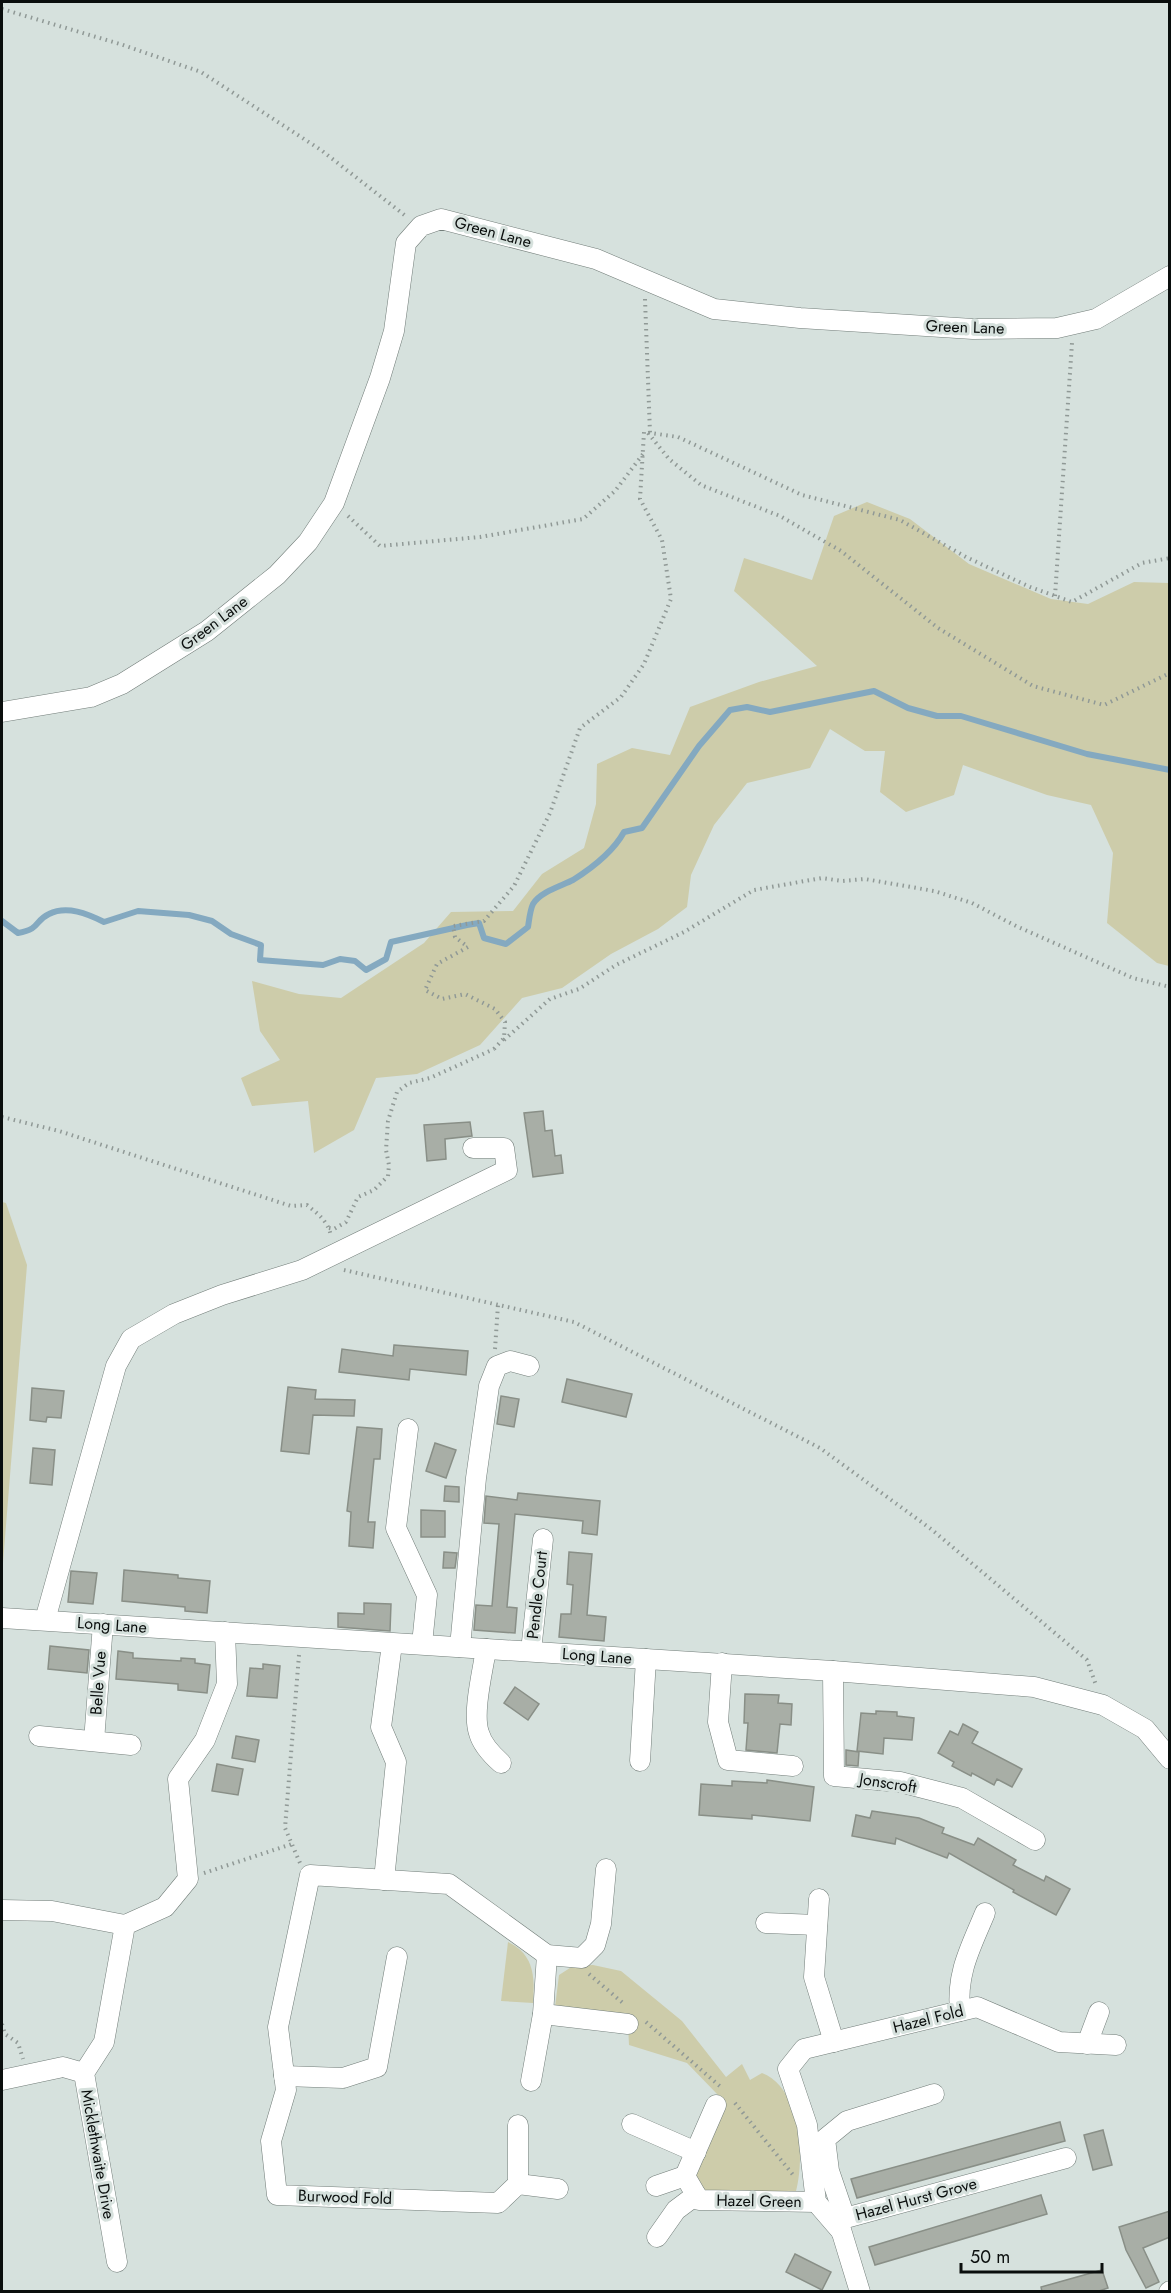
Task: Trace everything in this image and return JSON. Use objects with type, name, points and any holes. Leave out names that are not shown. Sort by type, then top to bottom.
[{"type":"street","name":"Green Lane","points":[[2,712],[91,697],[122,684],[153,667],[207,630],[277,575],[308,542],[334,503],[380,378],[394,331],[406,243],[422,226],[441,219],[463,222],[597,259],[714,309],[800,318],[973,329],[1057,328],[1096,319],[1170,276]]},
{"type":"street","points":[[45,1620],[116,1366],[131,1339],[174,1314],[222,1295],[302,1270],[507,1170],[504,1148],[473,1148]]},
{"type":"street","points":[[460,1647],[476,1478],[493,1372],[497,1366],[510,1362],[529,1366]]},
{"type":"street","points":[[408,1430],[396,1528],[427,1595],[422,1644]]},
{"type":"street","name":"Pendle Court","points":[[531,1652],[543,1539]]},
{"type":"street","name":"Long Lane","points":[[2,1618],[832,1671],[1034,1687],[1103,1705],[1145,1729],[1170,1759]]},
{"type":"street","name":"Belle Vue","points":[[94,1741],[103,1624]]},
{"type":"street","points":[[2,1910],[52,1911],[125,1925],[165,1907],[188,1880],[178,1779],[205,1740],[227,1684],[225,1632]]},
{"type":"street","points":[[384,1880],[396,1762],[381,1727],[392,1644]]},
{"type":"street","points":[[486,1649],[477,1715],[478,1732],[501,1763]]},
{"type":"street","points":[[640,1761],[646,1659]]},
{"type":"street","points":[[722,1664],[718,1722],[728,1760],[793,1766]]},
{"type":"street","name":"Jonscroft","points":[[832,1671],[834,1776],[900,1782],[962,1798],[1035,1840]]},
{"type":"street","points":[[39,1736],[131,1745]]},
{"type":"street","points":[[310,1875],[449,1884],[547,1955],[584,1965],[595,1945],[601,1924],[606,1869]]},
{"type":"street","name":"Burwood Fold","points":[[310,1875],[278,2027],[286,2090],[271,2140],[277,2195],[498,2203],[518,2184]]},
{"type":"street","points":[[819,1899],[814,1977],[834,2042]]},
{"type":"street","points":[[960,2011],[957,1988],[962,1969],[985,1914]]},
{"type":"street","points":[[766,1923],[817,1925]]},
{"type":"street","name":"Micklethwaite Drive","points":[[117,2262],[84,2073],[104,2042],[125,1925]]},
{"type":"street","points":[[531,2081],[543,2014],[547,1955]]},
{"type":"street","points":[[284,2076],[343,2078],[376,2067],[398,1957]]},
{"type":"street","name":"Hazel Fold","points":[[816,2202],[807,2125],[788,2069],[804,2049],[977,2007],[1059,2042],[1116,2045]]},
{"type":"street","points":[[1087,2044],[1099,2012]]},
{"type":"street","points":[[543,2014],[632,2016]]},
{"type":"street","points":[[2,2080],[63,2067],[84,2073]]},
{"type":"street","points":[[843,2224],[829,2171],[825,2139],[847,2121],[934,2094]]},
{"type":"street","points":[[656,2186],[685,2176],[725,2099]]},
{"type":"street","points":[[632,2124],[696,2152]]},
{"type":"street","points":[[518,2125],[518,2184],[558,2188]]},
{"type":"street","name":"Hazel Hurst Grove","points":[[860,2292],[843,2224],[1066,2158]]},
{"type":"street","name":"Hazel Green","points":[[685,2176],[699,2200],[816,2202]]},
{"type":"street","points":[[657,2237],[676,2210],[696,2194]]},
{"type":"street","points":[[816,2202],[843,2224]]},
{"type":"path","points":[[2,9],[120,44],[201,72],[321,150],[422,226]]},
{"type":"path","points":[[645,290],[648,432],[669,459],[701,485],[780,516],[840,551],[938,628],[1033,686],[1104,705],[1170,674]]},
{"type":"path","points":[[1055,596],[1073,324]]},
{"type":"path","points":[[494,1049],[504,1038],[505,1022],[495,1009],[465,994],[442,999],[424,990],[437,964],[468,947],[455,937],[453,926],[484,921],[514,886],[550,813],[580,728],[621,697],[633,680],[644,664],[671,599],[662,540],[640,499],[644,432],[678,437],[802,495],[900,520],[966,557],[1072,602],[1142,563],[1170,558]]},
{"type":"path","points":[[334,503],[380,546],[480,537],[540,528],[583,519],[615,491],[643,454]]},
{"type":"path","points":[[329,1228],[334,1229],[346,1222],[358,1197],[374,1190],[388,1176],[388,1121],[396,1092],[408,1083],[430,1078],[494,1049],[550,999],[579,989],[616,964],[684,932],[754,890],[822,878],[842,881],[865,879],[934,891],[972,903],[1016,926],[1133,978],[1170,987]]},
{"type":"path","points":[[2,1117],[59,1131],[291,1206],[307,1205],[329,1228],[344,1271],[574,1322],[820,1448],[931,1529],[1087,1660],[1103,1705]]},
{"type":"path","points":[[493,1372],[498,1305]]},
{"type":"path","points":[[300,1637],[285,1828],[301,1865],[310,1875]]},
{"type":"path","points":[[188,1880],[239,1859],[292,1844]]},
{"type":"path","points":[[584,1965],[632,2016],[725,2099],[816,2202]]},
{"type":"path","points":[[2,2024],[5,2034],[18,2043],[28,2074]]},
{"type":"green space","points":[[867,502],[910,519],[969,564],[1051,599],[1088,604],[1134,582],[1169,583],[1169,966],[1157,963],[1107,923],[1113,853],[1091,805],[1047,795],[963,765],[954,795],[906,812],[880,792],[885,751],[865,751],[830,729],[810,768],[747,783],[714,825],[691,875],[687,907],[658,929],[611,954],[562,988],[522,998],[480,1045],[417,1074],[376,1078],[354,1130],[314,1153],[308,1101],[252,1106],[241,1078],[280,1060],[260,1031],[252,981],[299,994],[341,998],[424,943],[451,912],[513,911],[542,874],[584,848],[596,804],[597,764],[632,748],[670,755],[690,707],[759,682],[817,666],[734,591],[744,558],[812,580],[834,516]]},
{"type":"green space","points":[[2,1202],[6,1203],[27,1265],[2,1575]]},
{"type":"green space","points":[[508,1942],[523,1953],[531,1967],[534,1984],[533,2003],[501,2001]]},
{"type":"green space","points":[[593,1965],[621,1971],[682,2021],[726,2077],[742,2064],[750,2080],[762,2073],[775,2081],[785,2093],[797,2125],[800,2160],[796,2191],[702,2194],[691,2164],[718,2095],[687,2063],[629,2045],[628,2024],[554,2015],[559,1975],[573,1966]]},
{"type":"building","points":[[543,1111],[545,1131],[552,1130],[555,1156],[561,1155],[563,1173],[533,1177],[524,1113]]},
{"type":"building","points":[[470,1122],[472,1136],[445,1139],[446,1159],[427,1161],[424,1125]]},
{"type":"building","points":[[394,1345],[468,1351],[466,1375],[410,1369],[409,1380],[339,1372],[342,1349],[393,1356]]},
{"type":"building","points":[[567,1379],[632,1394],[626,1417],[562,1402]]},
{"type":"building","points":[[288,1387],[316,1390],[315,1399],[355,1400],[354,1416],[313,1415],[309,1454],[281,1451]]},
{"type":"building","points":[[32,1388],[64,1391],[61,1418],[47,1417],[46,1422],[30,1420]]},
{"type":"building","points":[[501,1396],[519,1399],[514,1427],[497,1424]]},
{"type":"building","points":[[357,1427],[382,1429],[380,1459],[374,1459],[368,1522],[375,1522],[373,1548],[349,1546],[351,1512],[347,1511]]},
{"type":"building","points":[[435,1443],[456,1450],[446,1478],[426,1471]]},
{"type":"building","points":[[33,1448],[55,1450],[52,1485],[30,1483]]},
{"type":"building","points":[[445,1486],[459,1487],[459,1502],[444,1501]]},
{"type":"building","points":[[518,1493],[600,1501],[597,1535],[582,1533],[583,1521],[515,1514],[507,1607],[517,1608],[515,1633],[474,1630],[476,1605],[492,1606],[499,1524],[484,1523],[486,1496],[517,1500]]},
{"type":"building","points":[[421,1510],[445,1511],[445,1537],[421,1537]]},
{"type":"building","points":[[444,1552],[457,1553],[455,1568],[443,1568]]},
{"type":"building","points":[[569,1552],[592,1554],[587,1615],[606,1617],[604,1641],[559,1637],[561,1614],[571,1614],[573,1585],[567,1584]]},
{"type":"building","points":[[124,1570],[178,1575],[178,1578],[210,1581],[207,1613],[185,1611],[185,1607],[122,1601]]},
{"type":"building","points":[[71,1571],[97,1573],[93,1604],[68,1602]]},
{"type":"building","points":[[364,1603],[391,1604],[390,1631],[338,1627],[338,1613],[364,1614]]},
{"type":"building","points":[[50,1646],[89,1650],[87,1673],[48,1669]]},
{"type":"building","points":[[118,1651],[133,1653],[133,1658],[181,1661],[181,1658],[195,1659],[195,1663],[210,1665],[207,1693],[178,1690],[178,1684],[116,1679]]},
{"type":"building","points":[[263,1664],[280,1666],[277,1698],[247,1696],[250,1668],[263,1669]]},
{"type":"building","points":[[515,1687],[539,1704],[528,1720],[504,1703]]},
{"type":"building","points":[[745,1694],[779,1695],[778,1703],[792,1704],[791,1725],[780,1724],[777,1753],[746,1750],[748,1723],[744,1723]]},
{"type":"building","points":[[876,1711],[897,1712],[897,1716],[914,1718],[912,1740],[884,1738],[883,1754],[857,1751],[861,1713],[876,1714]]},
{"type":"building","points":[[963,1724],[978,1732],[972,1743],[1022,1769],[1012,1787],[997,1779],[994,1785],[972,1773],[971,1776],[952,1766],[954,1762],[938,1753],[950,1731],[958,1735]]},
{"type":"building","points":[[236,1736],[259,1740],[255,1762],[232,1758]]},
{"type":"building","points":[[846,1750],[859,1752],[858,1766],[846,1765]]},
{"type":"building","points":[[217,1764],[243,1769],[238,1795],[212,1791]]},
{"type":"building","points":[[767,1780],[814,1787],[810,1821],[752,1815],[752,1819],[699,1815],[701,1784],[732,1786],[732,1781],[767,1783]]},
{"type":"building","points":[[872,1811],[919,1818],[944,1828],[942,1833],[974,1845],[978,1838],[1016,1860],[1013,1865],[1044,1881],[1046,1876],[1070,1889],[1056,1915],[949,1853],[947,1858],[896,1838],[895,1844],[852,1836],[856,1815],[870,1818]]},
{"type":"building","points":[[1060,2122],[1065,2141],[857,2198],[851,2179]]},
{"type":"building","points":[[1103,2130],[1112,2165],[1093,2170],[1084,2135]]},
{"type":"building","points":[[1041,2195],[1047,2214],[875,2265],[869,2247]]},
{"type":"building","points":[[1170,2211],[1170,2237],[1143,2248],[1159,2282],[1146,2288],[1126,2250],[1119,2227]]},
{"type":"building","points":[[795,2254],[831,2272],[822,2290],[786,2272]]},
{"type":"building","points":[[1102,2270],[1108,2288],[1096,2292],[1042,2292],[1041,2287]]},
{"type":"waterway","points":[[2,921],[18,933],[34,927],[49,914],[63,910],[84,914],[104,922],[138,911],[189,915],[212,921],[231,934],[261,945],[260,960],[323,965],[340,959],[355,961],[366,970],[386,959],[391,942],[467,925],[479,923],[484,938],[506,944],[528,927],[532,906],[536,900],[595,865],[608,853],[624,832],[642,828],[699,746],[730,710],[747,707],[770,712],[874,691],[908,708],[937,716],[961,716],[1087,754],[1170,770]]}]
